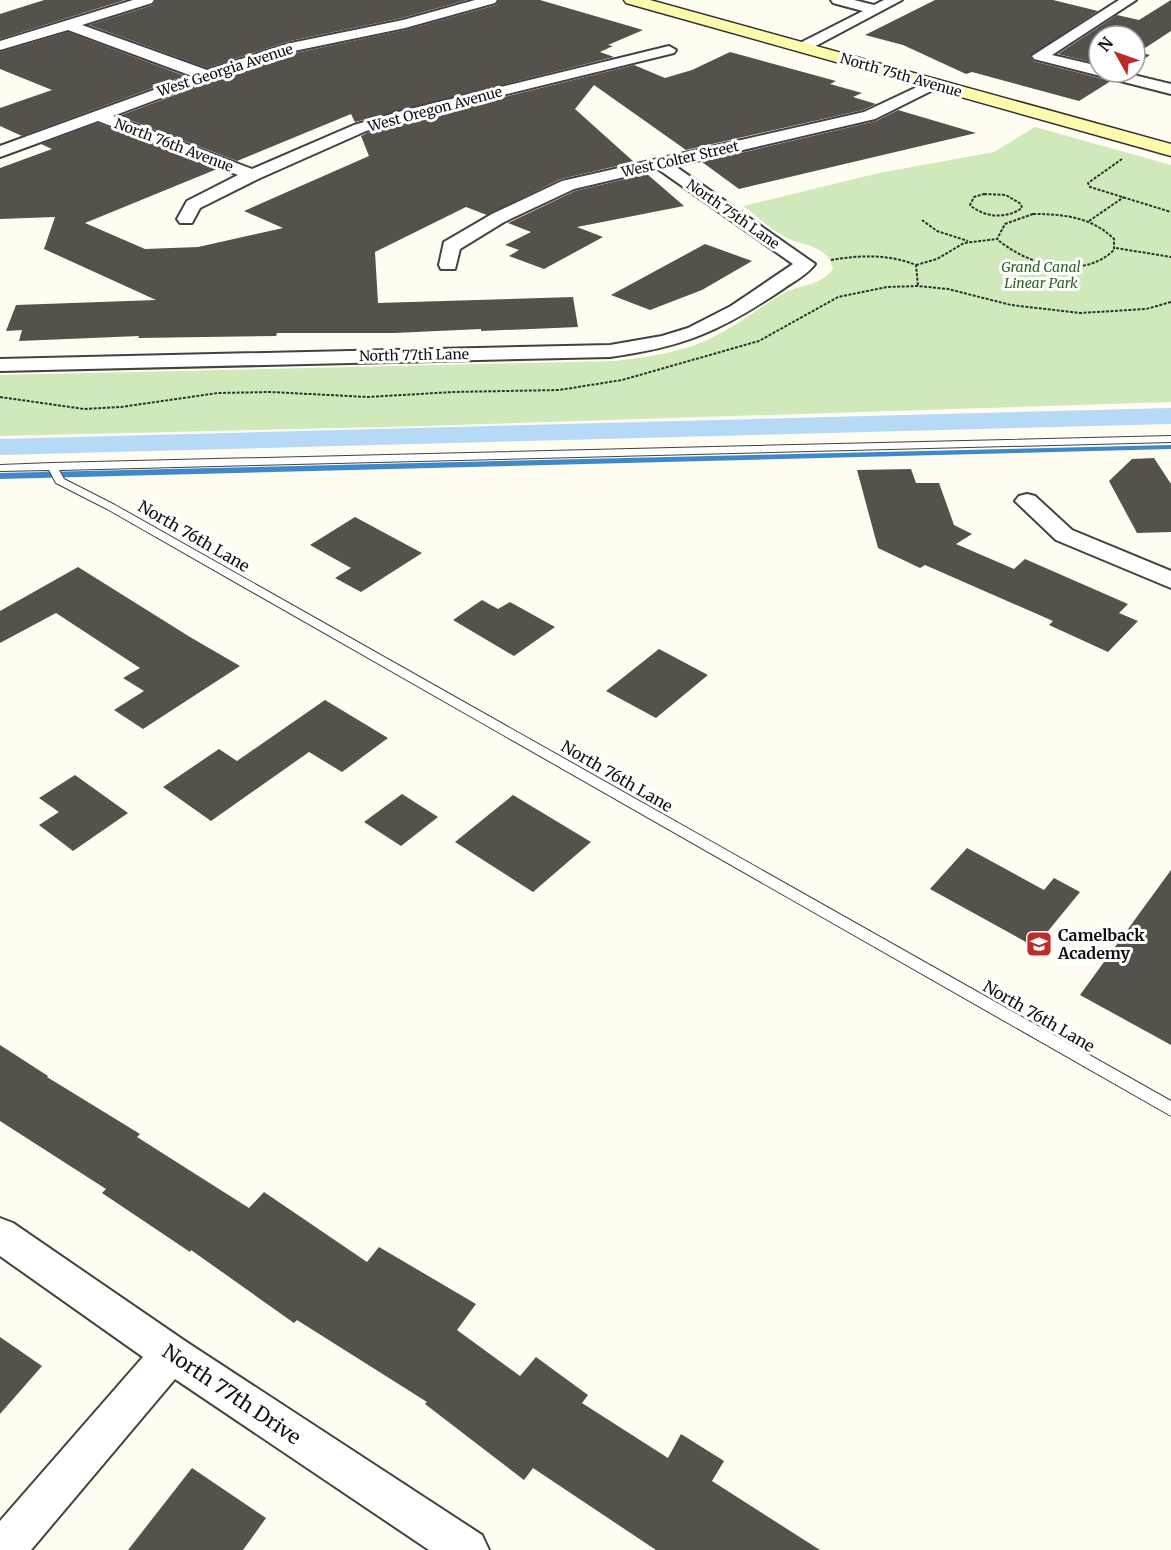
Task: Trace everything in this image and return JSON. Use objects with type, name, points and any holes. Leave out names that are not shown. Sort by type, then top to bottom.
[{"type":"main road","name":"North 75th Avenue","points":[[632,0],[1171,150]]},
{"type":"street","points":[[0,46],[147,0]]},
{"type":"street","name":"West Georgia Avenue","points":[[0,152],[205,75],[291,47],[405,24],[490,0]]},
{"type":"street","points":[[838,0],[876,10]]},
{"type":"street","points":[[803,47],[895,0]]},
{"type":"street","points":[[1090,24],[1129,0]]},
{"type":"street","points":[[66,24],[205,75]]},
{"type":"street","points":[[1087,26],[1039,56],[1087,68]]},
{"type":"street","name":"West Oregon Avenue","points":[[186,219],[194,205],[252,175],[360,128],[408,114],[669,50]]},
{"type":"street","points":[[1147,83],[1171,89]]},
{"type":"street","name":"West Colter Street","points":[[448,266],[451,246],[544,195],[568,185],[869,116],[892,107],[934,84]]},
{"type":"street","name":"North 76th Avenue","points":[[97,115],[252,175]]},
{"type":"street","name":"North 75th Lane","points":[[660,163],[806,264]]},
{"type":"street","name":"North 77th Lane","points":[[0,364],[610,351],[643,347],[698,331],[806,264]]},
{"type":"street","points":[[1027,501],[1064,535],[1171,580]]},
{"type":"street","name":"North 77th Drive","points":[[0,1235],[171,1354],[467,1550]]},
{"type":"street","points":[[3,1550],[171,1354]]},
{"type":"lane","points":[[0,468],[55,473],[1171,439]]},
{"type":"lane","name":"North 76th Lane","points":[[55,473],[102,502],[1171,1109]]},
{"type":"path","points":[[1122,159],[1088,183],[1090,187],[1171,214]]},
{"type":"path","points":[[1015,214],[1022,208],[1021,204],[1012,197],[990,194],[979,195],[970,200],[970,205],[974,209],[983,213],[1001,216],[1015,214],[1020,217]]},
{"type":"path","points":[[1088,222],[1124,197]]},
{"type":"path","points":[[1056,214],[1088,222],[1114,238],[1115,248],[1107,258],[1094,263],[1061,266],[1024,258],[1012,253],[997,239],[997,233],[1002,225],[1020,217],[1056,214]]},
{"type":"path","points":[[922,220],[937,231],[969,241]]},
{"type":"path","points":[[806,264],[881,255],[894,256],[916,265],[943,258],[955,246],[969,241],[997,239]]},
{"type":"path","points":[[1115,248],[1171,257]]},
{"type":"path","points":[[916,265],[918,286]]},
{"type":"green space","name":"Grand Canal Linear Park","points":[[1035,127],[1171,165],[1171,402],[426,426],[0,436],[0,375],[614,361],[680,350],[717,335],[790,290],[823,279],[833,269],[826,255],[814,247],[785,237],[743,206],[879,173],[994,152]]},
{"type":"building","points":[[44,0],[125,0],[0,39],[0,14]]},
{"type":"building","points":[[156,0],[467,0],[402,18],[290,41],[207,68],[89,25],[153,5]]},
{"type":"building","points":[[499,0],[540,0],[643,30],[608,45],[613,46],[600,52],[614,57],[355,122],[351,114],[237,161],[119,116],[252,66],[295,53],[405,30],[496,5]]},
{"type":"building","points":[[935,0],[1053,0],[1098,11],[1030,56],[1033,61],[1087,75],[1087,84],[1106,84],[1079,101],[972,72],[966,74],[903,45],[865,35]]},
{"type":"building","points":[[1171,0],[1171,31],[1147,47],[1147,24],[1103,24],[1117,15],[1139,20]]},
{"type":"building","points":[[68,32],[185,76],[22,136],[0,126],[0,108],[52,90],[0,69],[0,52]]},
{"type":"building","points":[[1087,35],[1087,61],[1058,54]]},
{"type":"building","points":[[730,52],[836,81],[830,84],[862,93],[853,97],[876,104],[863,110],[686,150],[594,85],[575,109],[634,162],[561,179],[487,215],[466,207],[375,252],[378,303],[573,297],[578,327],[394,333],[277,333],[276,336],[138,338],[139,336],[19,341],[22,330],[6,331],[16,305],[156,300],[44,249],[55,217],[0,219],[0,168],[52,149],[41,144],[98,123],[217,169],[85,223],[145,249],[198,247],[283,228],[244,211],[369,156],[361,136],[367,133],[414,119],[634,65],[665,78],[692,70]]},
{"type":"building","points":[[898,110],[976,133],[739,189],[702,162],[876,121]]},
{"type":"building","points":[[647,174],[684,206],[577,227],[603,237],[544,269],[509,256],[519,250],[505,245],[531,232],[508,223],[575,191]]},
{"type":"building","points":[[705,244],[752,261],[702,290],[650,310],[611,295]]},
{"type":"building","points":[[1154,458],[1171,484],[1171,532],[1137,533],[1109,481],[1132,459]]},
{"type":"building","points":[[911,469],[916,483],[939,483],[954,525],[972,534],[956,544],[1014,569],[1025,559],[1128,604],[1119,613],[1138,621],[1108,652],[1049,625],[1053,621],[925,565],[920,568],[878,548],[857,470]]},
{"type":"building","points":[[355,517],[422,553],[361,592],[335,578],[351,568],[310,545]]},
{"type":"building","points":[[78,567],[240,666],[143,729],[114,710],[144,691],[123,678],[140,668],[56,613],[0,643],[0,611]]},
{"type":"building","points":[[482,600],[498,609],[510,602],[555,627],[514,656],[453,620]]},
{"type":"building","points":[[659,649],[708,675],[656,718],[606,691]]},
{"type":"building","points":[[325,700],[388,738],[342,772],[309,752],[211,821],[163,787],[219,749],[237,761]]},
{"type":"building","points":[[75,775],[128,813],[73,851],[39,825],[59,812],[39,798]]},
{"type":"building","points":[[402,794],[438,817],[401,846],[364,822]]},
{"type":"building","points":[[513,795],[591,842],[533,892],[455,842]]},
{"type":"building","points":[[967,848],[1044,890],[1054,878],[1080,892],[1035,947],[930,889]]},
{"type":"building","points":[[1171,870],[1171,1045],[1080,995]]},
{"type":"building","points":[[0,1045],[140,1134],[137,1137],[249,1208],[264,1192],[367,1262],[379,1247],[476,1304],[457,1330],[520,1376],[536,1357],[588,1395],[582,1403],[668,1458],[681,1434],[724,1461],[712,1481],[820,1550],[656,1550],[533,1468],[524,1480],[425,1404],[427,1402],[297,1320],[294,1323],[191,1250],[190,1252],[102,1193],[106,1189],[0,1121]]},
{"type":"building","points":[[0,1337],[42,1366],[0,1414]]},
{"type":"building","points":[[192,1468],[266,1518],[243,1550],[128,1550]]},
{"type":"waterway","points":[[0,447],[1171,416]]},
{"type":"waterway","points":[[0,476],[1171,447]]},
{"type":"place","name":"Camelback Academy","points":[[1039,944]]}]
